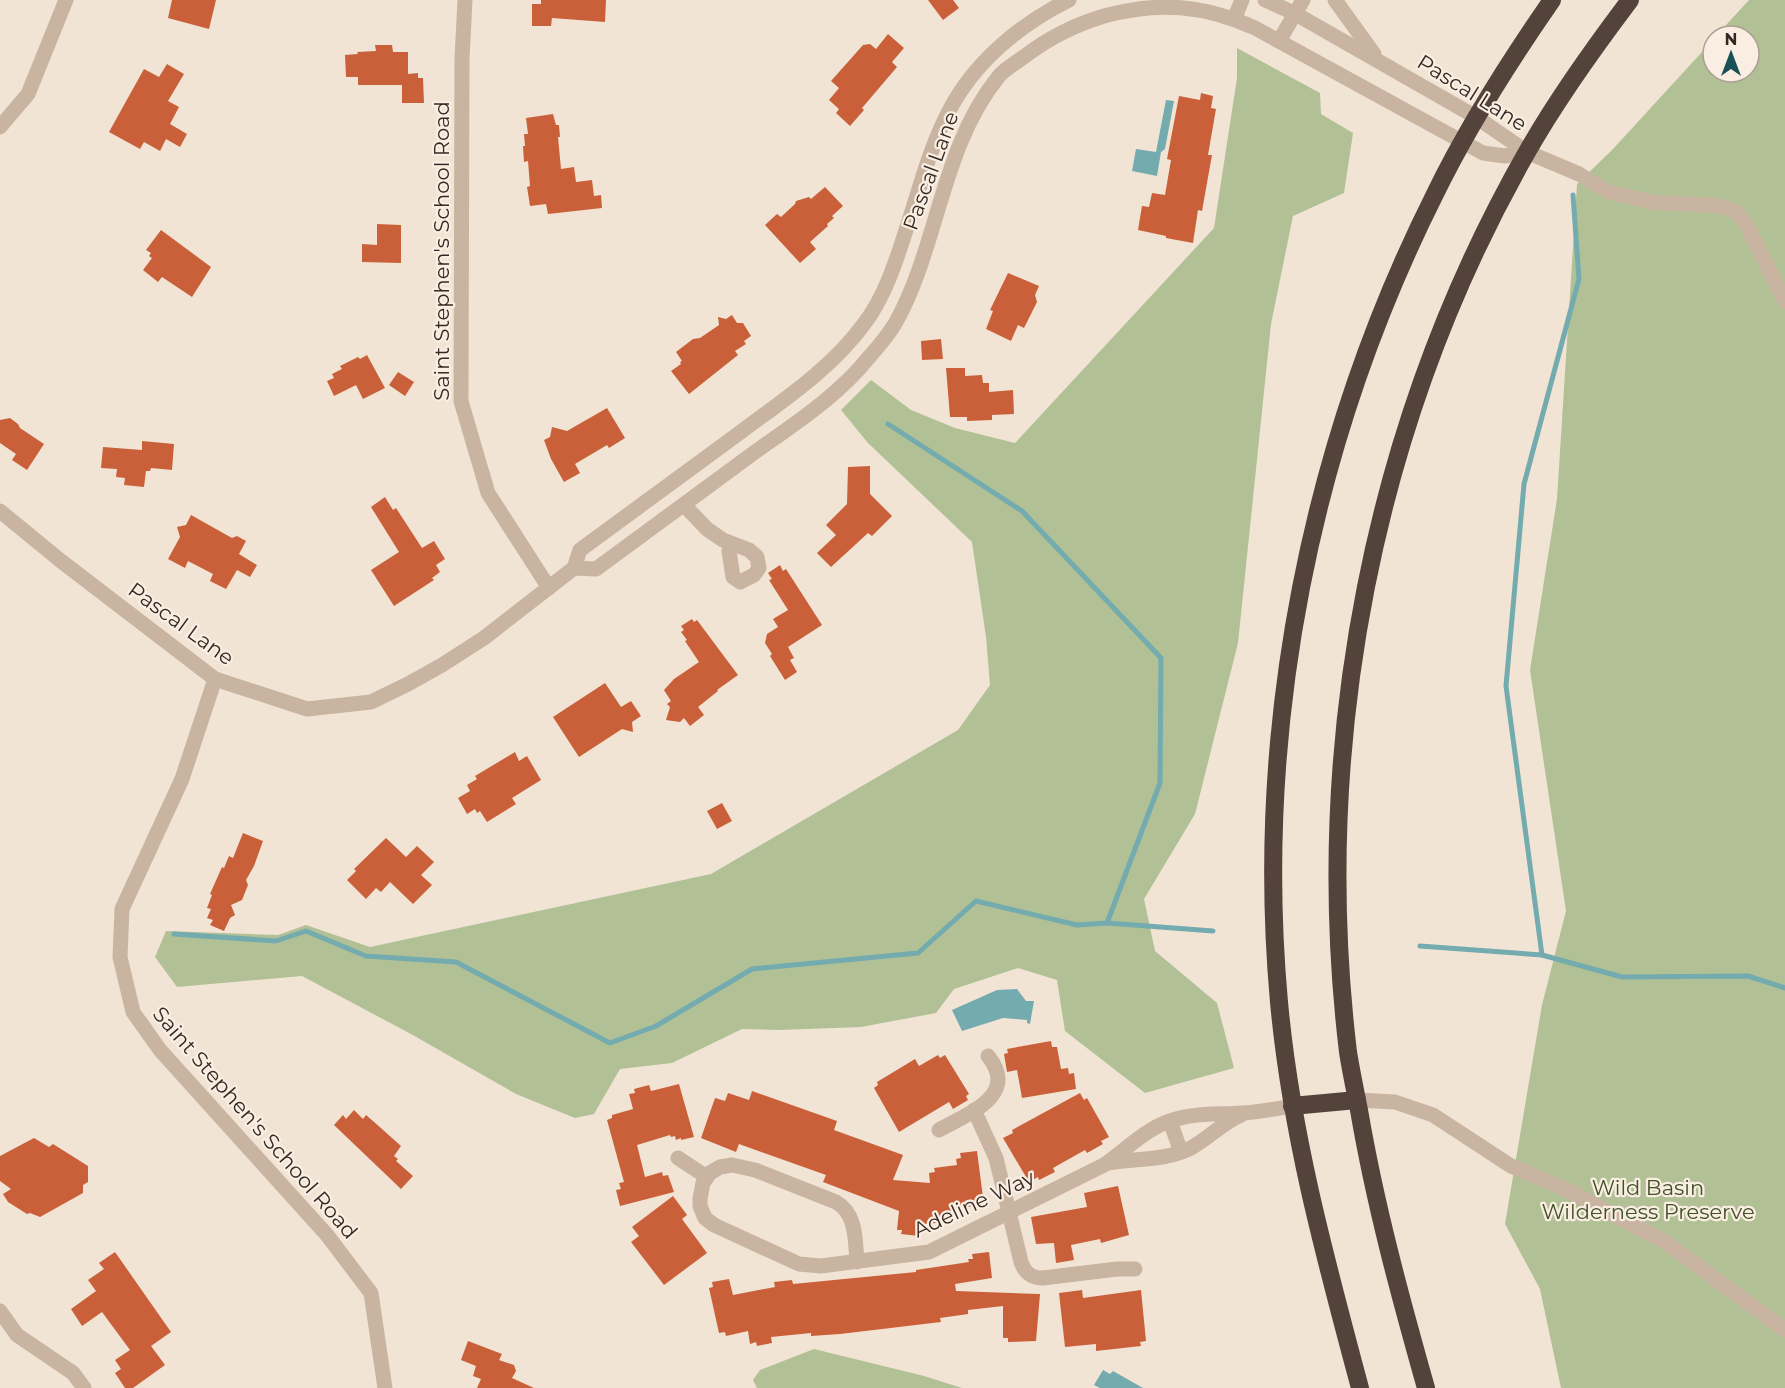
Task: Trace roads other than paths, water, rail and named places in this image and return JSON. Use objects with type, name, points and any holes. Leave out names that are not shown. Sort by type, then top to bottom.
[{"type":"highway","points":[[1360,1388],[1313,1209],[1292,1106],[1279,1001],[1275,936],[1275,816],[1278,753],[1286,685],[1299,606],[1323,491],[1365,356],[1410,244],[1462,142],[1552,0]]},
{"type":"highway","points":[[1426,1388],[1374,1192],[1349,1056],[1341,981],[1339,875],[1341,781],[1352,665],[1362,604],[1390,483],[1426,370],[1469,264],[1527,152],[1581,67],[1630,0]]},
{"type":"highway","points":[[1292,1106],[1357,1100]]},
{"type":"street","points":[[0,127],[28,94],[66,0]]},
{"type":"street","name":"Saint Stephen's School Road","points":[[465,0],[462,58],[462,401],[489,493],[549,588]]},
{"type":"street","name":"Pascal Lane","points":[[0,511],[61,561],[215,679],[307,709],[371,702],[442,665],[484,638],[574,568],[580,550],[806,384],[842,350],[865,323],[882,294],[948,112],[977,70],[1011,36],[1049,10],[1069,0]]},
{"type":"street","points":[[1234,19],[1242,0]]},
{"type":"street","name":"Pascal Lane","points":[[1265,0],[1294,13],[1476,117],[1527,152]]},
{"type":"street","points":[[1279,41],[1303,0]]},
{"type":"street","points":[[1335,0],[1367,48],[1387,66]]},
{"type":"street","name":"Pascal Lane","points":[[574,568],[596,569],[834,395],[869,358],[895,324],[904,305],[960,141],[978,106],[1001,74],[1046,40],[1070,27],[1114,13],[1139,9],[1187,8],[1217,12],[1279,41],[1462,142],[1490,155],[1505,156],[1527,152]]},
{"type":"street","points":[[1011,36],[1025,56]]},
{"type":"street","points":[[1527,152],[1569,169],[1602,189],[1618,195],[1652,202],[1716,205],[1737,212],[1745,222],[1785,301]]},
{"type":"street","points":[[917,194],[939,205]]},
{"type":"street","points":[[684,505],[707,529],[731,543]]},
{"type":"street","name":"Saint Stephen's School Road","points":[[215,679],[182,779],[122,909],[120,957],[133,1012],[160,1050],[327,1235],[371,1293],[385,1388]]},
{"type":"street","points":[[939,1130],[991,1099],[996,1087],[996,1070],[988,1056]]},
{"type":"street","points":[[1357,1100],[1395,1102],[1433,1115],[1511,1167],[1563,1188],[1665,1242],[1785,1330]]},
{"type":"street","name":"Adeline Way","points":[[707,1177],[700,1191],[700,1206],[705,1218],[714,1225],[799,1264],[814,1266],[857,1262],[929,1252],[1104,1165],[1142,1134],[1170,1120],[1200,1114],[1247,1112],[1292,1106]]},
{"type":"street","points":[[974,1110],[994,1151],[1021,1262],[1026,1273],[1043,1278],[1135,1269]]},
{"type":"street","name":"Adeline Way","points":[[1104,1165],[1154,1159],[1181,1152],[1200,1142],[1230,1120],[1247,1112]]},
{"type":"street","points":[[1170,1120],[1181,1152]]},
{"type":"street","points":[[678,1158],[707,1177],[720,1167],[745,1167],[844,1206],[851,1218],[857,1262]]},
{"type":"street","points":[[0,1311],[17,1335],[74,1373],[84,1388]]},
{"type":"water","points":[[1166,100],[1174,101],[1165,149],[1161,152],[1157,176],[1132,171],[1136,149],[1156,152]]},
{"type":"water","points":[[1017,989],[1026,1001],[1034,1001],[1030,1024],[1027,1020],[1003,1018],[962,1031],[952,1010],[997,990]]},
{"type":"water","points":[[1103,1370],[1110,1374],[1113,1371],[1143,1388],[1100,1388],[1094,1385]]},
{"type":"waterway","points":[[1573,195],[1579,279],[1524,484],[1506,686],[1542,955],[1622,977],[1748,976],[1785,988]]},
{"type":"waterway","points":[[888,424],[1022,511],[1161,658],[1160,783],[1107,923]]},
{"type":"waterway","points":[[174,934],[276,941],[306,931],[366,956],[456,962],[610,1043],[656,1026],[752,969],[918,953],[976,901],[1077,925],[1107,923],[1213,931]]},
{"type":"waterway","points":[[1420,946],[1542,955]]},
{"type":"park label","name":"Wild Basin Wilderness Preserve","points":[[1648,1200]]}]
